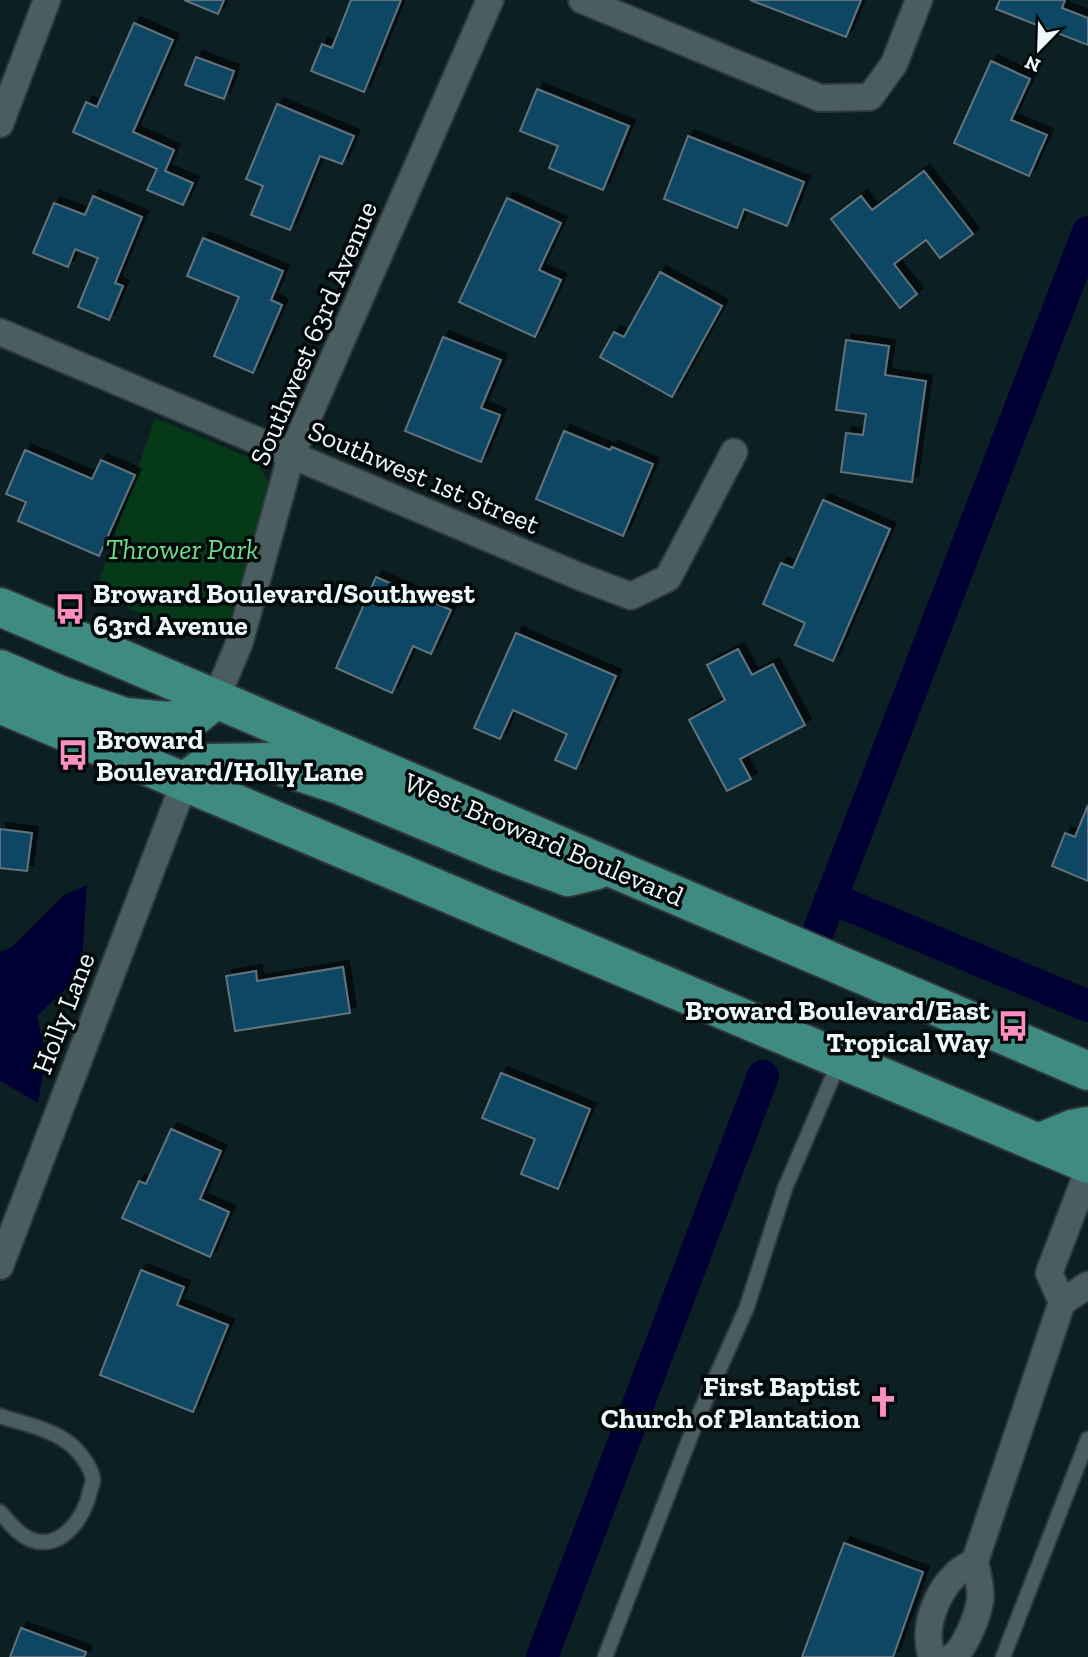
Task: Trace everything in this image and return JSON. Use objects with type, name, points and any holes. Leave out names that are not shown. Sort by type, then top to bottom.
[{"type":"main road","name":"West Broward Boulevard","points":[[0,607],[1088,1071]]},
{"type":"main road","points":[[0,669],[58,694],[125,717],[168,721],[195,716],[216,699]]},
{"type":"main road","points":[[0,704],[1088,1164]]},
{"type":"main road","points":[[185,781],[210,763],[269,762],[340,785],[500,852],[568,877],[610,867]]},
{"type":"main road","points":[[1038,1143],[1072,1129],[1088,1126]]},
{"type":"street","points":[[0,124],[47,0]]},
{"type":"street","name":"Southwest 63rd Avenue","points":[[216,699],[240,641],[291,456],[490,0]]},
{"type":"street","points":[[582,0],[820,98],[870,97],[894,64],[919,0]]},
{"type":"street","name":"Southwest 1st Street","points":[[0,332],[631,596],[668,578],[734,452]]},
{"type":"street","name":"Holly Lane","points":[[0,1266],[185,781]]},
{"type":"street","points":[[1062,1302],[1049,1273],[1088,1171]]},
{"type":"street","points":[[952,1657],[959,1653],[970,1632],[981,1601],[975,1561],[1062,1302],[1088,1285]]},
{"type":"street","points":[[932,1657],[927,1645],[928,1626],[938,1597],[956,1573],[975,1561]]},
{"type":"lane","points":[[605,1657],[698,1417],[747,1307],[785,1188],[840,1060]]},
{"type":"lane","points":[[0,1416],[67,1441],[84,1458],[93,1479],[88,1504],[70,1530],[51,1542],[34,1541],[19,1533],[0,1512]]},
{"type":"lane","points":[[1003,1657],[1088,1439]]},
{"type":"green space","name":"Thrower Park","points":[[155,418],[255,460],[269,483],[269,504],[229,622],[205,641],[95,594]]},
{"type":"shaded area","points":[[87,885],[81,974],[37,1016],[46,1055],[38,1103],[0,1081],[0,952],[12,947],[64,895]]},
{"type":"building","points":[[184,0],[224,0],[218,14]]},
{"type":"building","points":[[351,0],[401,0],[364,92],[311,71],[322,44],[332,48]]},
{"type":"building","points":[[750,0],[861,0],[846,37]]},
{"type":"building","points":[[1000,0],[1065,0],[1062,8],[1088,18],[1088,45],[996,9]]},
{"type":"building","points":[[134,23],[173,40],[133,132],[174,150],[165,171],[193,183],[183,205],[147,190],[157,169],[73,132],[86,102],[97,107]]},
{"type":"building","points":[[196,57],[234,71],[224,99],[185,85]]},
{"type":"building","points":[[991,61],[1030,79],[1011,120],[1047,135],[1029,176],[954,143]]},
{"type":"building","points":[[537,89],[629,126],[603,190],[549,168],[558,146],[520,131]]},
{"type":"building","points":[[277,104],[354,136],[342,164],[320,156],[290,230],[251,215],[263,186],[246,179]]},
{"type":"building","points":[[688,136],[804,182],[787,226],[744,209],[737,228],[664,199]]},
{"type":"building","points":[[924,171],[973,234],[940,258],[926,240],[894,264],[917,294],[900,308],[831,219],[861,196],[872,210]]},
{"type":"building","points":[[93,196],[142,217],[115,283],[123,286],[109,320],[78,307],[98,258],[75,249],[68,267],[33,253],[54,203],[85,215]]},
{"type":"building","points":[[507,198],[561,223],[539,270],[561,280],[535,337],[459,302]]},
{"type":"building","points":[[203,238],[283,271],[271,300],[282,305],[253,373],[214,356],[239,297],[187,276]]},
{"type":"building","points":[[660,272],[722,306],[672,397],[600,357],[614,332],[624,337]]},
{"type":"building","points":[[443,337],[501,360],[481,408],[500,415],[481,462],[405,431]]},
{"type":"building","points":[[846,340],[889,346],[885,375],[926,381],[912,482],[841,472],[846,433],[863,435],[866,414],[836,410]]},
{"type":"building","points":[[564,431],[653,464],[623,536],[536,499]]},
{"type":"building","points":[[25,450],[92,479],[101,460],[135,475],[99,556],[18,521],[26,502],[6,494]]},
{"type":"building","points":[[823,500],[890,529],[833,661],[795,645],[805,623],[763,604],[781,563],[793,568]]},
{"type":"building","points":[[376,577],[451,610],[431,654],[413,646],[392,693],[336,668]]},
{"type":"building","points":[[516,633],[616,676],[576,769],[555,760],[567,734],[513,710],[500,739],[474,728]]},
{"type":"building","points":[[738,649],[752,675],[773,664],[805,725],[740,759],[751,779],[727,791],[689,720],[725,700],[707,665]]},
{"type":"building","points":[[1088,805],[1088,881],[1052,866],[1065,833],[1075,837]]},
{"type":"building","points":[[0,829],[32,833],[27,871],[0,868]]},
{"type":"building","points":[[343,967],[350,1013],[235,1031],[226,976],[256,971],[257,981]]},
{"type":"building","points":[[501,1073],[590,1109],[558,1189],[521,1174],[535,1139],[482,1118]]},
{"type":"building","points":[[171,1129],[221,1151],[200,1199],[229,1212],[210,1257],[122,1218],[139,1181],[146,1184]]},
{"type":"building","points":[[141,1270],[184,1287],[177,1305],[228,1325],[193,1412],[100,1375]]},
{"type":"building","points":[[844,1543],[923,1572],[893,1657],[802,1657]]},
{"type":"building","points":[[21,1628],[86,1652],[84,1657],[10,1657]]},
{"type":"waterway","points":[[818,932],[1088,232]]},
{"type":"waterway","points":[[831,898],[1088,1006]]},
{"type":"waterway","points":[[542,1657],[763,1076]]},
{"type":"place","name":"Broward Boulevard/Southwest 63rd Avenue","points":[[70,609]]},
{"type":"place","name":"Broward Boulevard/Holly Lane","points":[[73,755]]},
{"type":"place","name":"Broward Boulevard/East Tropical Way","points":[[1013,1026]]},
{"type":"place","name":"First Baptist Church of Plantation","points":[[883,1402]]}]
